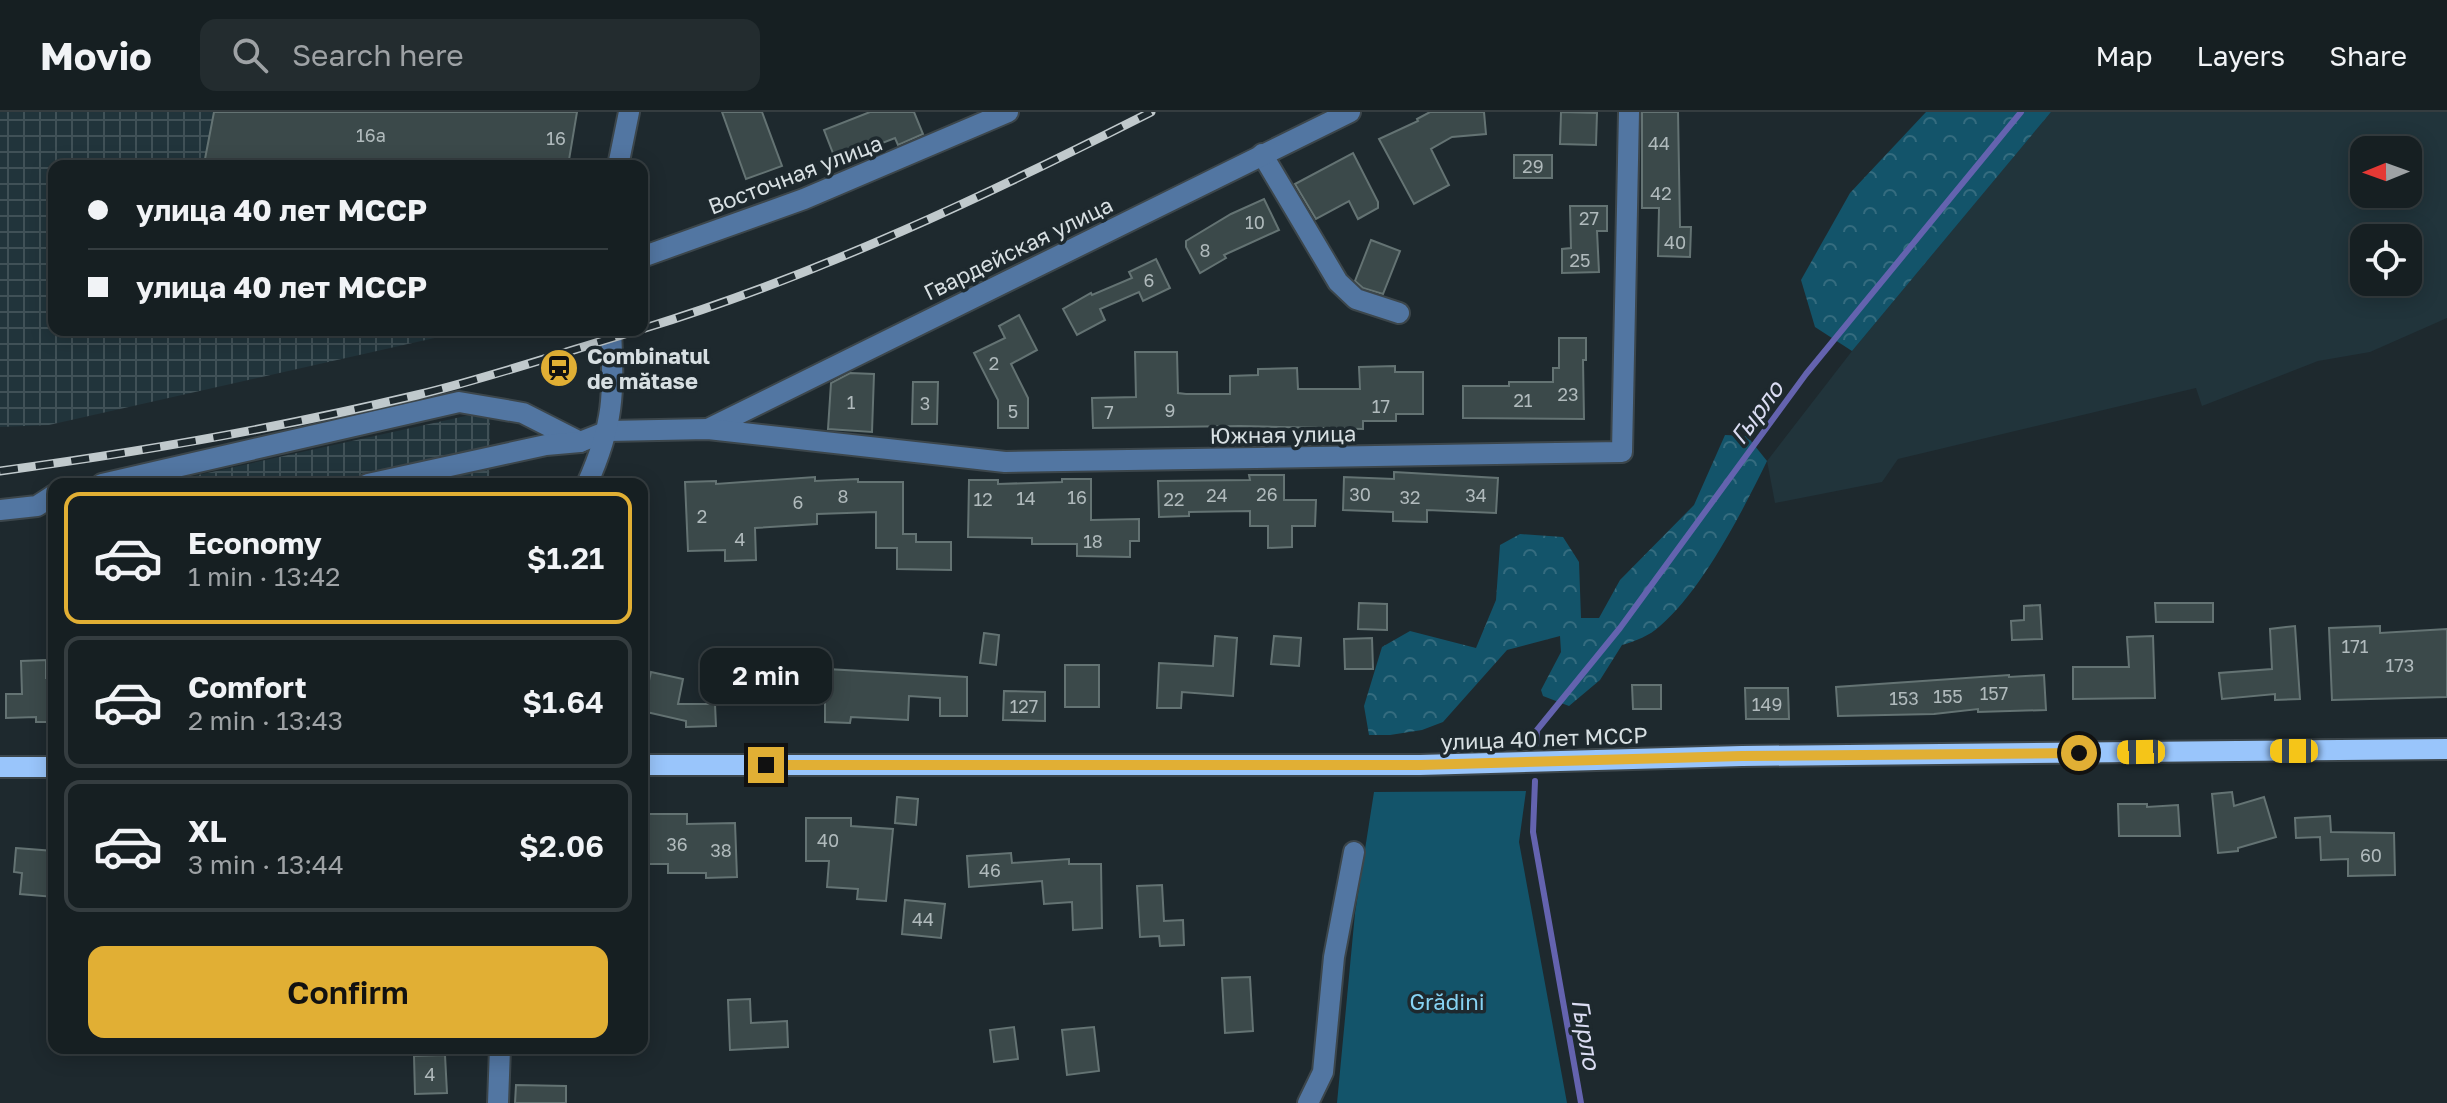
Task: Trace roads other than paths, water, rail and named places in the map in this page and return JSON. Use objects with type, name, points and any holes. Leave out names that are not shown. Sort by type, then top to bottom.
[{"type":"main road","name":"улица 40 лет МССР","points":[[648,765],[1420,765],[1742,756],[2447,749]]},
{"type":"main road","points":[[0,767],[48,767]]},
{"type":"street","points":[[619,160],[629,112]]},
{"type":"street","name":"Восточная улица","points":[[648,255],[804,199],[981,119],[1008,112]]},
{"type":"street","name":"Гвардейская улица","points":[[708,429],[1350,112]]},
{"type":"street","name":"Южная улица","points":[[608,431],[708,429],[1005,462],[1622,452],[1629,112]]},
{"type":"street","points":[[1262,154],[1338,282],[1356,299],[1399,313]]},
{"type":"street","points":[[589,478],[608,431],[613,393],[611,336]]},
{"type":"street","points":[[128,478],[459,402],[523,413],[580,442]]},
{"type":"street","points":[[395,478],[546,445],[580,442],[608,431]]},
{"type":"street","points":[[0,510],[37,506],[48,499]]},
{"type":"street","points":[[1308,1103],[1323,1072],[1334,957],[1354,852]]},
{"type":"street","points":[[498,1103],[500,1054]]},
{"type":"waterway","name":"Гырло","points":[[1536,744],[1537,730],[1620,628],[1806,374],[2021,112]]},
{"type":"waterway","name":"Гырло","points":[[1535,781],[1533,832],[1581,1103]]},
{"type":"railway","points":[[648,327],[708,308],[838,258],[965,203],[1151,112]]},
{"type":"railway","points":[[0,471],[209,438],[365,407],[473,380],[618,336]]},
{"type":"place","name":"Combinatul de mătase","points":[[559,368]]},
{"type":"park label","name":"Grădini","points":[[1447,1001]]}]
